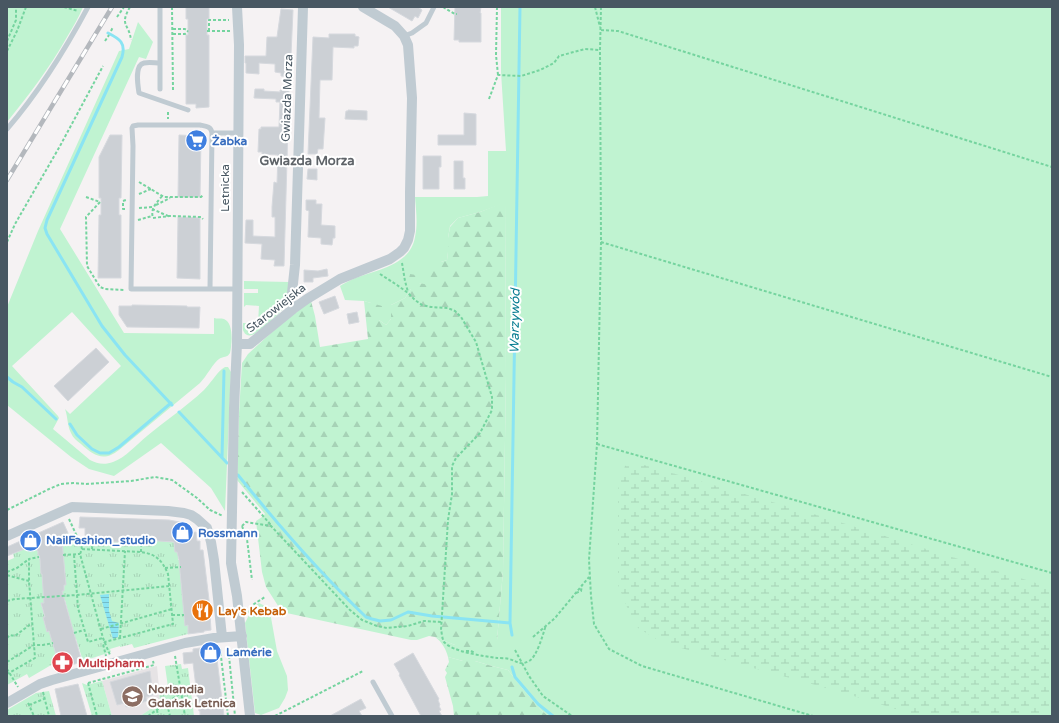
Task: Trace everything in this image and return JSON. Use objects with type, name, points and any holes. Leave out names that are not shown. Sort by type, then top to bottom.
[{"type":"street","name":"Letnicka","points":[[237,7],[239,45],[237,344]]},
{"type":"street","name":"Gwiazda Morza","points":[[293,309],[292,302],[295,265],[303,7]]},
{"type":"street","points":[[363,7],[395,26],[404,36],[408,45],[412,98],[410,231],[408,240],[400,252]]},
{"type":"street","name":"Starowiejska","points":[[250,716],[237,596],[231,564],[232,481],[237,344],[250,344],[307,299],[340,279],[390,259],[400,252]]},
{"type":"street","points":[[7,536],[59,517],[72,507],[77,506],[176,512],[184,513],[197,519],[207,528],[211,542],[223,637]]},
{"type":"street","points":[[7,703],[40,684],[52,680],[185,643],[223,637],[242,636]]},
{"type":"lane","points":[[7,129],[45,79],[88,7]]},
{"type":"lane","points":[[160,7],[160,90]]},
{"type":"lane","points":[[404,36],[412,33],[426,23],[434,7]]},
{"type":"lane","points":[[160,63],[143,63],[139,66],[139,93],[188,110]]},
{"type":"lane","points":[[210,289],[211,129],[200,125],[133,126],[131,289],[210,289],[237,289]]},
{"type":"lane","points":[[212,133],[238,133]]},
{"type":"lane","points":[[373,682],[392,716]]},
{"type":"path","points":[[7,41],[16,20],[16,7]]},
{"type":"path","points":[[7,51],[17,31],[26,7]]},
{"type":"path","points":[[64,7],[85,13]]},
{"type":"path","points":[[117,17],[124,7]]},
{"type":"path","points":[[130,7],[124,18],[131,40]]},
{"type":"path","points":[[172,7],[173,90]]},
{"type":"path","points":[[443,7],[457,14]]},
{"type":"path","points":[[449,11],[450,7]]},
{"type":"path","points":[[489,100],[498,75],[496,55],[497,7]]},
{"type":"path","points":[[594,7],[601,30]]},
{"type":"path","points":[[601,7],[601,242],[597,444],[589,560],[594,624],[609,649],[642,666],[812,716]]},
{"type":"path","points":[[230,20],[209,20],[208,31],[231,31]]},
{"type":"path","points":[[111,32],[113,27]]},
{"type":"path","points":[[172,29],[185,29],[188,31],[185,34],[172,34]]},
{"type":"path","points":[[601,30],[618,31],[1052,167]]},
{"type":"path","points":[[105,41],[109,35]]},
{"type":"path","points":[[498,75],[520,76],[540,70],[554,63],[559,56],[585,49],[600,50]]},
{"type":"path","points":[[7,242],[15,224],[60,146],[103,66]]},
{"type":"path","points":[[133,178],[164,197],[201,197],[206,194],[211,194]]},
{"type":"path","points":[[152,216],[152,209],[162,196]]},
{"type":"path","points":[[86,197],[101,202],[86,216],[87,266],[100,287],[105,289],[131,289]]},
{"type":"path","points":[[155,205],[172,197]]},
{"type":"path","points":[[152,209],[169,216]]},
{"type":"path","points":[[132,221],[152,216],[153,218],[169,216],[201,216],[206,221],[211,221]]},
{"type":"path","points":[[601,242],[1052,377]]},
{"type":"path","points":[[400,252],[404,281],[408,293]]},
{"type":"path","points":[[366,268],[382,274],[422,305],[448,308],[455,311],[461,317],[476,342],[492,397],[492,410],[480,433],[456,458],[452,466],[452,494],[448,520],[441,630],[444,641],[461,651],[479,656],[509,659],[522,664],[530,661],[534,655],[546,625]]},
{"type":"path","points":[[597,444],[1052,573]]},
{"type":"path","points":[[7,510],[61,484],[131,481],[154,477],[172,480],[197,498],[210,510],[221,515],[232,517],[242,526],[247,539],[252,580]]},
{"type":"path","points":[[232,481],[271,526],[350,610],[362,620],[387,628],[408,626],[424,621],[442,621]]},
{"type":"path","points":[[59,517],[68,518],[72,516]]},
{"type":"path","points":[[68,518],[82,549],[80,554],[103,638],[110,657]]},
{"type":"path","points":[[242,526],[246,522],[271,526]]},
{"type":"path","points":[[92,549],[93,538]]},
{"type":"path","points":[[141,540],[141,552]]},
{"type":"path","points":[[82,549],[149,553],[159,559],[168,574],[174,624],[105,642]]},
{"type":"path","points":[[120,638],[125,551]]},
{"type":"path","points":[[63,555],[80,554]]},
{"type":"path","points":[[74,555],[78,608],[88,642],[103,638]]},
{"type":"path","points":[[29,581],[10,576],[7,573],[29,559],[39,557]]},
{"type":"path","points":[[8,673],[35,658],[30,598],[29,559]]},
{"type":"path","points":[[165,568],[181,567]]},
{"type":"path","points":[[533,637],[555,618],[575,594],[581,591],[582,585],[590,576]]},
{"type":"path","points":[[7,601],[15,599],[91,594],[169,586]]},
{"type":"path","points":[[240,621],[245,618],[254,604],[265,597]]},
{"type":"path","points":[[101,629],[172,609]]},
{"type":"path","points":[[172,615],[184,615]]},
{"type":"path","points":[[7,638],[10,635],[15,636],[32,622]]},
{"type":"path","points":[[74,633],[84,630]]},
{"type":"path","points":[[223,637],[228,716]]},
{"type":"path","points":[[223,637],[235,716]]},
{"type":"path","points":[[105,642],[103,644],[105,652]]},
{"type":"path","points":[[7,662],[34,645],[52,643]]},
{"type":"path","points":[[515,650],[522,664],[543,696],[572,716]]},
{"type":"path","points":[[176,660],[185,716]]},
{"type":"path","points":[[97,716],[88,683],[154,665]]},
{"type":"path","points":[[7,669],[8,673],[19,688]]},
{"type":"path","points":[[275,716],[363,671]]},
{"type":"path","points":[[40,684],[49,716]]},
{"type":"path","points":[[148,716],[181,694],[196,691]]},
{"type":"path","points":[[34,716],[28,704],[44,699]]},
{"type":"path","points":[[166,704],[170,716]]},
{"type":"path","points":[[157,710],[158,716]]},
{"type":"shaded area","name":"Norlandia Gdańsk Letnica","points":[[157,666],[160,703],[140,716],[112,716],[102,681]]},
{"type":"green space","points":[[7,7],[83,7],[74,26],[54,59],[7,122]]},
{"type":"green space","points":[[501,7],[1052,7],[1052,716],[550,716],[543,712],[508,670],[475,661],[463,661],[448,657],[440,641],[435,637],[455,645],[497,640],[503,571],[506,375],[505,203],[458,218],[450,226],[447,260],[441,262],[429,277],[429,286],[419,283],[411,289],[405,298],[391,305],[391,319],[386,325],[379,320],[371,303],[345,300],[340,286],[351,280],[389,266],[406,255],[412,247],[416,232],[415,197],[488,196],[488,151],[506,151],[501,72]]},
{"type":"green space","points":[[138,22],[153,42],[146,59],[139,57],[60,229],[124,333],[214,334],[214,318],[224,319],[227,321],[231,329],[232,339],[230,353],[228,356],[217,361],[200,383],[119,450],[114,454],[104,457],[90,452],[74,438],[70,430],[65,409],[70,414],[121,366],[72,312],[12,366],[58,416],[59,418],[53,429],[90,460],[104,464],[113,462],[126,454],[197,396],[222,369],[228,367],[231,372],[225,511],[211,488],[161,443],[114,476],[89,469],[71,457],[7,405],[7,307],[38,231],[119,51],[129,49]]},
{"type":"green space","points":[[505,202],[506,375],[503,571],[497,640],[493,651],[480,651],[455,645],[429,636],[417,640],[411,640],[282,612],[266,587],[262,572],[256,521],[265,514],[237,480],[242,363],[248,354],[283,322],[311,301],[320,347],[368,339],[364,301],[382,306],[379,320],[386,325],[391,319],[391,305],[405,298],[411,289],[408,283],[410,274],[416,275],[419,283],[429,285],[428,262],[436,258],[441,262],[447,260],[450,227],[458,218],[480,212]]},
{"type":"green space","points":[[244,281],[289,282],[285,307],[264,327],[251,335],[247,335],[243,331],[243,323],[258,323],[259,306],[246,305],[244,307],[244,293],[258,293],[258,289],[244,289]]},
{"type":"green space","points":[[634,462],[817,515],[1052,588],[1052,716],[918,716],[844,693],[663,643],[638,628],[618,585],[618,489],[625,466]]},
{"type":"green space","points":[[68,533],[74,544],[78,546],[84,543],[85,537],[90,537],[90,541],[144,543],[144,540],[163,536],[164,541],[174,542],[178,552],[178,560],[180,560],[182,573],[180,574],[188,634],[134,648],[132,644],[120,646],[110,649],[111,652],[83,661],[75,639],[65,600],[55,602],[54,600],[41,604],[47,632],[49,631],[58,661],[29,678],[27,674],[7,685],[7,561],[14,558],[13,553],[29,547],[37,546],[42,574],[57,591],[64,591],[65,571],[61,541],[63,541],[63,535]]},
{"type":"green space","points":[[259,603],[267,607],[270,612],[277,651],[287,676],[288,690],[279,708],[261,715],[255,713],[245,623],[253,607]]},
{"type":"green space","points":[[448,657],[463,661],[475,661],[508,670],[543,712],[550,716],[454,716],[453,706],[445,677],[447,673],[445,670],[449,662]]},
{"type":"green space","points":[[181,664],[182,669],[188,668],[194,716],[140,716],[160,703],[159,688],[168,687],[165,666]]},
{"type":"green space","points":[[102,681],[112,716],[92,716],[82,683],[87,685]]},
{"type":"green space","points":[[49,691],[56,716],[7,716],[7,710],[36,693]]},
{"type":"water","points":[[109,594],[109,611],[112,621],[119,623],[118,637],[113,639],[100,595]]},
{"type":"building","points":[[186,7],[209,7],[207,35],[209,35],[209,107],[196,108],[196,104],[186,104],[186,35],[188,35],[188,19],[186,19]]},
{"type":"building","points":[[388,7],[418,7],[422,10],[418,18],[415,16],[412,21]]},
{"type":"building","points":[[455,7],[481,7],[481,42],[459,42],[459,40],[454,40]]},
{"type":"building","points":[[281,9],[293,10],[290,77],[281,76],[281,73],[275,72],[275,64],[259,63],[259,74],[246,73],[245,56],[266,56],[267,37],[277,37]]},
{"type":"building","points":[[329,34],[355,34],[355,36],[359,37],[358,46],[354,46],[354,48],[333,47],[332,80],[320,80],[319,118],[325,118],[323,149],[318,149],[317,154],[308,154],[313,37],[329,38]]},
{"type":"building","points":[[255,89],[280,92],[280,90],[289,90],[284,266],[274,266],[275,260],[261,259],[262,244],[245,243],[246,220],[253,220],[253,236],[275,237],[275,217],[272,217],[272,207],[274,182],[277,183],[278,155],[262,154],[262,152],[258,152],[259,129],[261,129],[261,127],[279,127],[280,102],[276,102],[276,99],[254,98]]},
{"type":"building","points":[[346,111],[367,111],[367,120],[345,119]]},
{"type":"building","points":[[464,113],[476,114],[476,145],[438,145],[438,135],[464,135]]},
{"type":"building","points":[[110,135],[122,135],[121,198],[119,198],[119,215],[121,215],[121,278],[98,278],[99,215],[101,215],[101,198],[99,198],[99,157]]},
{"type":"building","points":[[179,135],[201,136],[200,197],[178,197]]},
{"type":"building","points":[[423,156],[441,156],[441,167],[439,167],[439,189],[423,189]]},
{"type":"building","points":[[454,161],[463,161],[463,178],[465,178],[465,189],[454,189]]},
{"type":"building","points":[[308,169],[317,169],[317,180],[307,179]]},
{"type":"building","points":[[306,200],[316,200],[316,204],[322,204],[321,225],[335,226],[335,238],[333,238],[332,245],[321,244],[321,238],[308,237],[309,211],[306,210]]},
{"type":"building","points":[[178,217],[200,218],[200,279],[177,278]]},
{"type":"building","points":[[327,269],[328,276],[313,278],[313,282],[304,282],[304,270],[318,271]]},
{"type":"building","points":[[335,296],[339,308],[324,314],[319,302]]},
{"type":"building","points":[[119,306],[200,307],[199,328],[127,327],[119,315]]},
{"type":"building","points":[[357,312],[359,322],[349,324],[347,314]]},
{"type":"building","points":[[96,348],[109,362],[68,401],[54,386]]},
{"type":"building","points":[[80,517],[169,520],[185,523],[190,527],[190,533],[196,532],[197,541],[200,541],[200,550],[203,550],[211,630],[188,634],[188,625],[185,626],[179,560],[177,552],[175,552],[174,542],[144,540],[144,543],[90,541],[90,537],[85,537],[85,528],[79,528]]},
{"type":"building","points":[[63,522],[68,533],[63,535],[62,541],[66,585],[64,585],[64,591],[62,591],[82,662],[60,668],[49,631],[47,632],[43,617],[45,617],[41,603],[44,603],[42,574],[37,544],[7,556],[7,547]]},
{"type":"building","points":[[214,646],[216,651],[224,716],[200,716],[193,663],[184,664],[183,653],[193,652],[193,649]]},
{"type":"building","points":[[413,653],[439,699],[439,706],[441,710],[439,711],[442,716],[421,716],[399,675],[400,674],[394,664]]},
{"type":"building","points":[[150,671],[153,695],[146,697],[147,701],[126,707],[125,703],[117,705],[110,682]]},
{"type":"building","points":[[78,684],[87,716],[61,716],[55,689]]},
{"type":"building","points":[[361,699],[366,708],[359,711],[362,716],[330,716]]},
{"type":"waterway","name":"Warzywód","points":[[512,635],[510,623],[520,7]]},
{"type":"waterway","points":[[108,33],[116,37],[121,42],[123,48],[122,57],[47,220],[45,228],[47,234],[102,326],[125,355],[172,405]]},
{"type":"waterway","points":[[222,458],[224,371]]},
{"type":"waterway","points":[[7,377],[22,387],[56,419]]},
{"type":"waterway","points":[[70,424],[77,435],[92,449],[100,453],[109,453],[119,447],[171,403]]},
{"type":"waterway","points":[[179,412],[227,463]]},
{"type":"waterway","points":[[238,475],[300,548],[366,617],[380,621],[391,620],[408,612],[432,616],[510,623]]},
{"type":"waterway","name":"Warzywód","points":[[512,667],[515,677],[538,704],[553,716]]},
{"type":"railway","points":[[7,180],[112,7]]},
{"type":"place","name":"Żabka","points":[[197,141]]},
{"type":"place","name":"Rossmann","points":[[183,533]]},
{"type":"place","name":"NailFashion_studio","points":[[31,540]]},
{"type":"place","name":"Lay's Kebab","points":[[202,611]]},
{"type":"place","name":"Lamérie","points":[[210,652]]},
{"type":"place","name":"Multipharm","points":[[63,663]]},
{"type":"place","name":"Norlandia Gdańsk Letnica","points":[[133,696]]},
{"type":"district","name":"Gwiazda Morza","points":[[307,161]]}]
